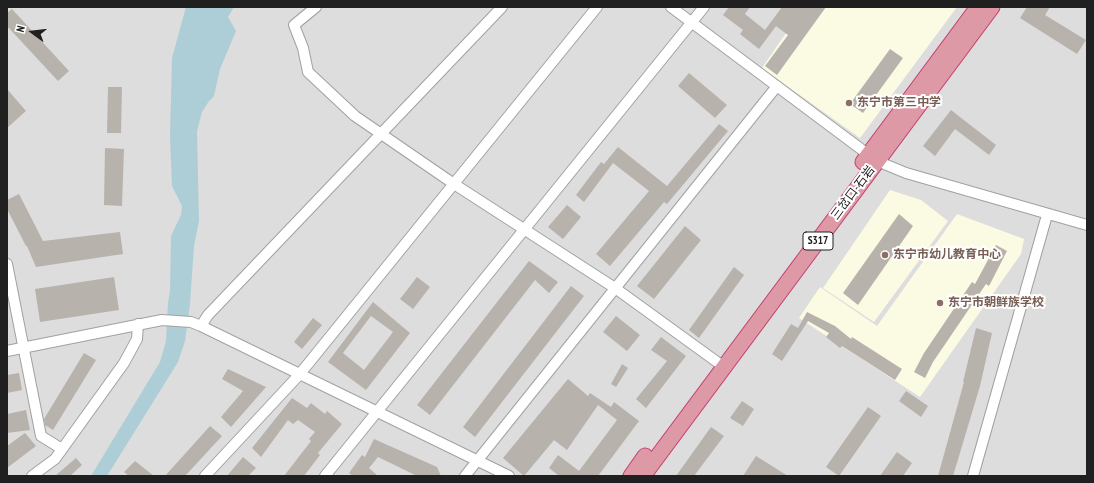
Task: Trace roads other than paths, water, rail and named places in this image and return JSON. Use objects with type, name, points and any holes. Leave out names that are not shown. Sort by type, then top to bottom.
[{"type":"highway","name":"三岔口-石岩","points":[[873,158],[978,7]]},
{"type":"highway","name":"三岔口-石岩","points":[[631,476],[720,364],[873,158],[992,7]]},
{"type":"highway","name":"三岔口-石岩","points":[[644,476],[720,364]]},
{"type":"street","points":[[316,7],[294,25],[308,72],[355,116],[379,134],[454,184],[615,288],[720,364]]},
{"type":"street","points":[[201,326],[208,315],[379,134],[502,7]]},
{"type":"street","points":[[205,476],[299,375],[597,7]]},
{"type":"street","points":[[671,7],[873,158],[902,172],[1047,215],[1087,225]]},
{"type":"street","points":[[325,476],[704,7]]},
{"type":"street","points":[[465,476],[777,86]]},
{"type":"street","points":[[973,476],[1047,215]]},
{"type":"street","points":[[7,264],[23,349],[42,436],[62,448]]},
{"type":"street","points":[[7,352],[162,320],[191,322],[509,476]]},
{"type":"street","points":[[32,476],[55,459],[124,363],[137,339],[138,324]]},
{"type":"water","points":[[186,7],[234,7],[228,17],[236,31],[220,69],[214,96],[202,112],[197,131],[199,221],[194,246],[190,304],[185,341],[178,362],[107,476],[91,476],[160,362],[166,341],[170,291],[171,236],[181,215],[182,206],[172,186],[170,136],[172,58]]},
{"type":"place","name":"东宁市第三中学","points":[[849,103]]},
{"type":"place","name":"东宁市幼儿教育中心","points":[[885,255]]},
{"type":"place","name":"东宁市朝鲜族学校","points":[[940,303]]}]
